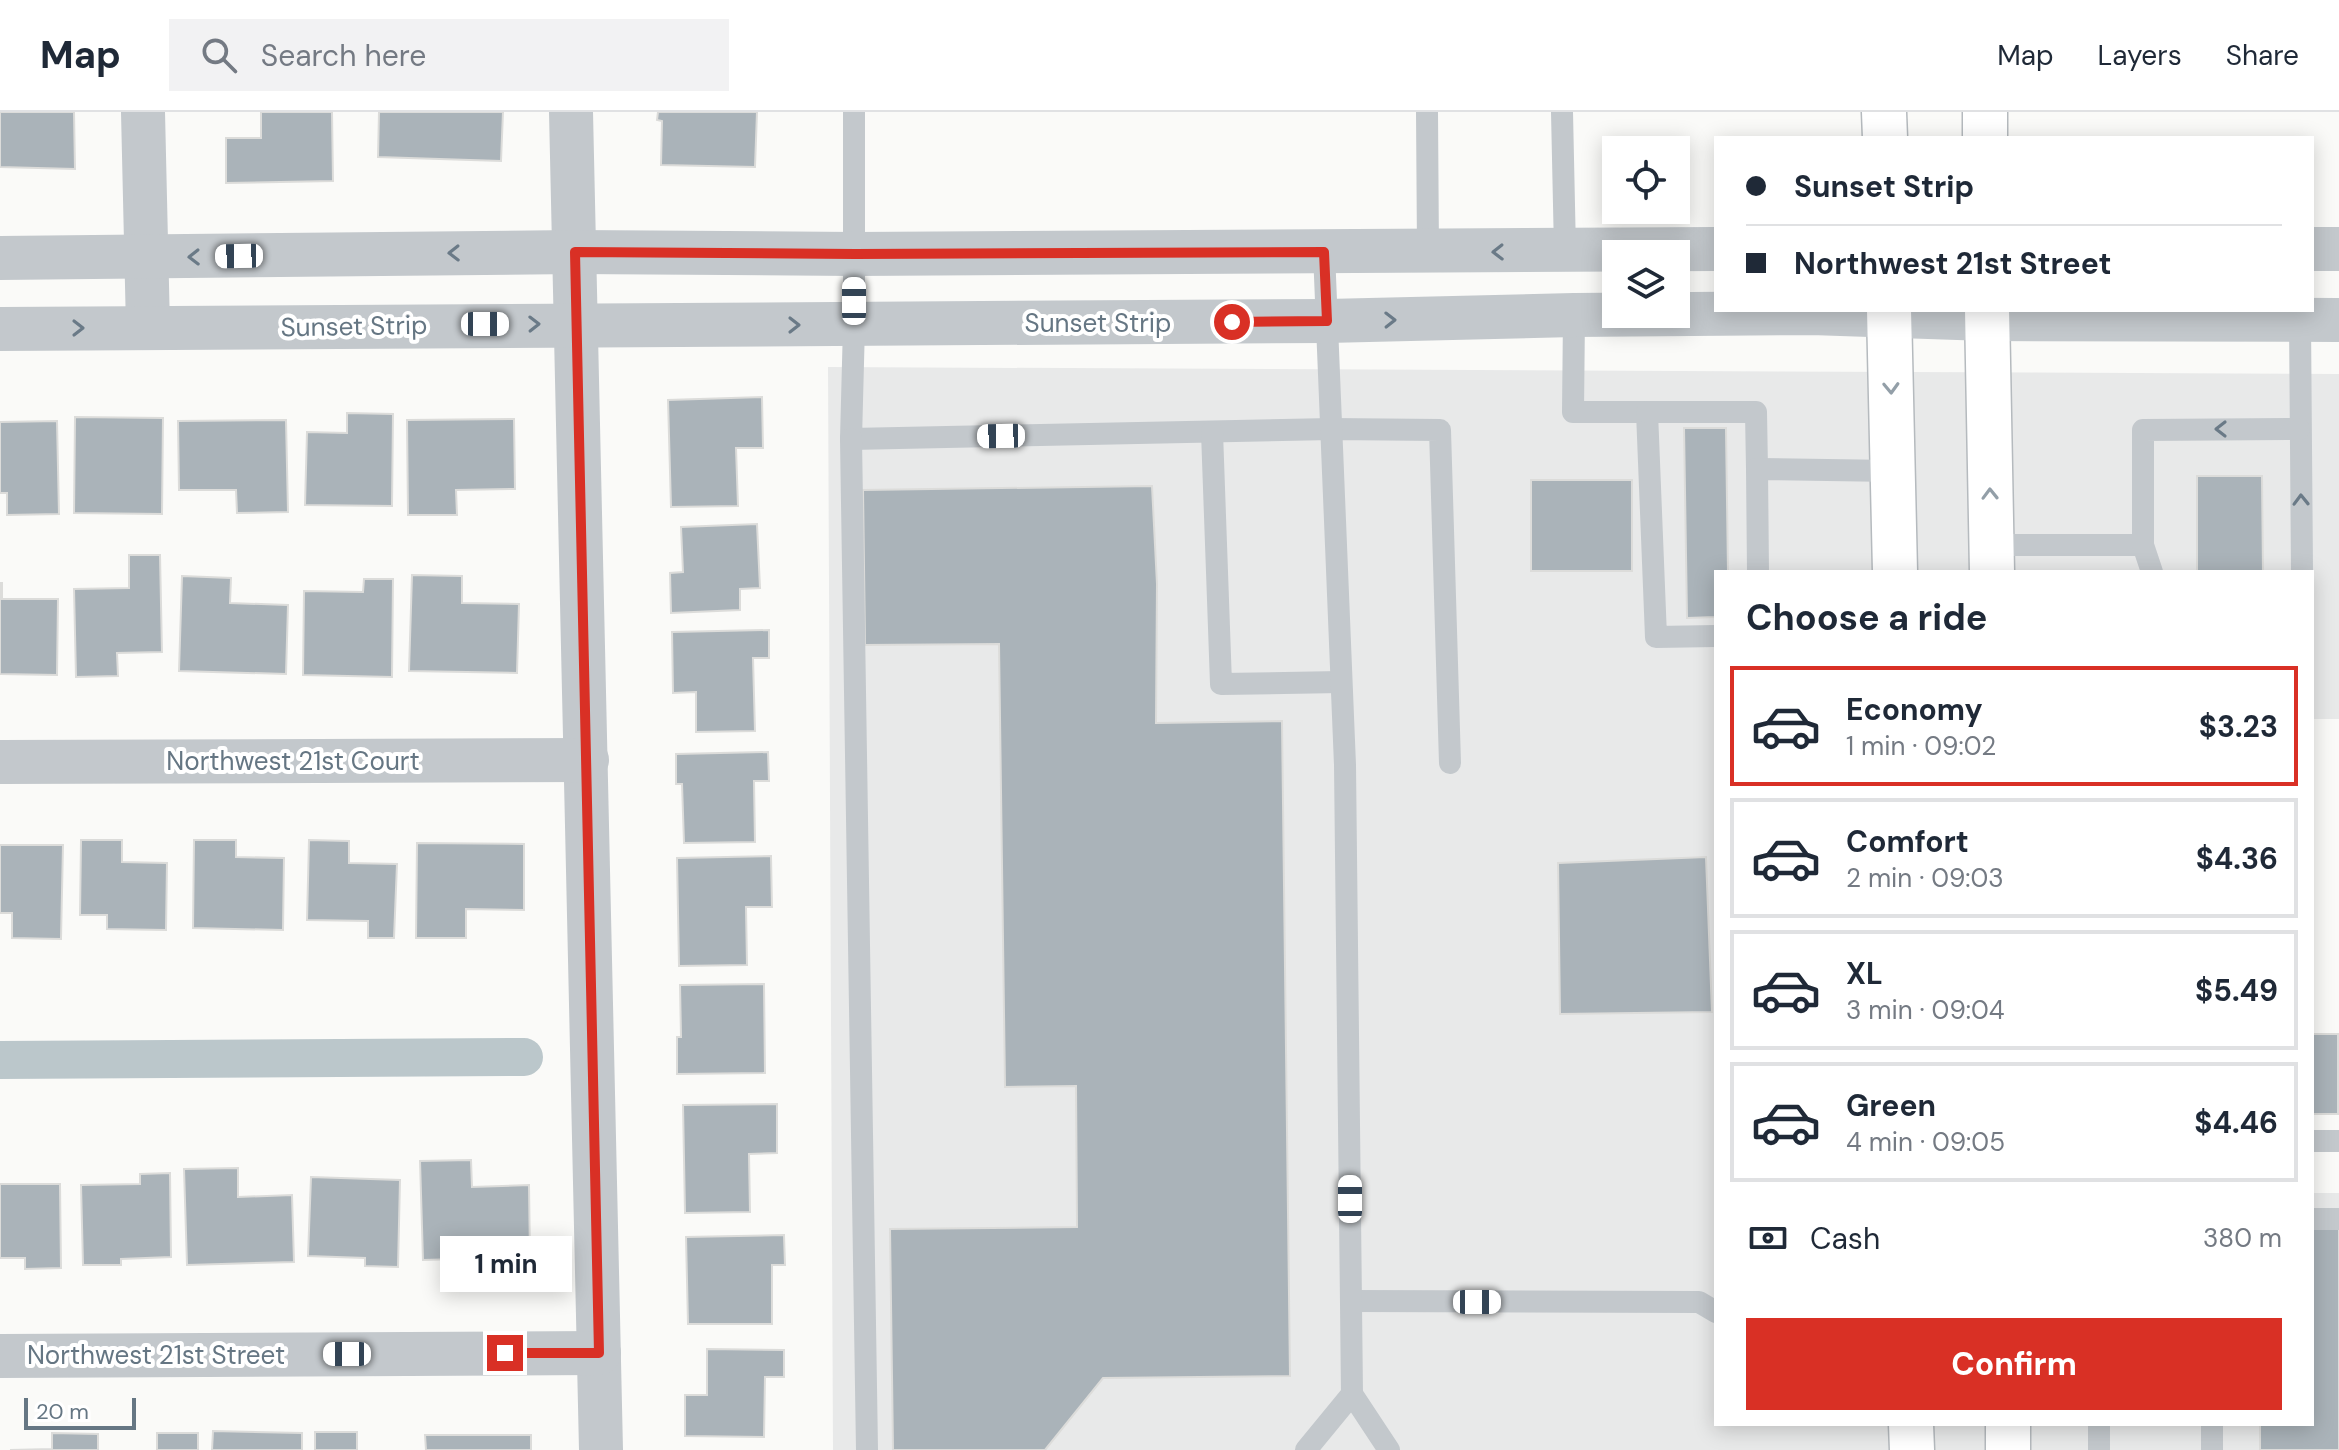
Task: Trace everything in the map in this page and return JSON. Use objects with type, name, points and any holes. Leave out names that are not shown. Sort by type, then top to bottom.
[{"type":"main road","points":[[1884,112],[1885,136]]},
{"type":"main road","points":[[1985,112],[1985,136]]},
{"type":"main road","points":[[1889,312],[1895,570]]},
{"type":"main road","points":[[1987,314],[1992,558]]},
{"type":"main road","points":[[1911,1426],[1912,1450]]},
{"type":"main road","points":[[2008,1426],[2008,1450]]},
{"type":"street","points":[[143,112],[148,328]]},
{"type":"street","points":[[571,112],[601,1450]]},
{"type":"street","points":[[0,258],[575,252],[855,254],[1714,249]]},
{"type":"street","points":[[2314,249],[2339,249]]},
{"type":"street","name":"Sunset Strip","points":[[0,329],[1327,321],[1889,312],[2320,320]]},
{"type":"street","name":"Northwest 21st Court","points":[[0,762],[587,760]]},
{"type":"street","name":"Northwest 21st Street","points":[[0,1356],[599,1353]]},
{"type":"lane","points":[[854,112],[851,439],[867,1450]]},
{"type":"lane","points":[[1427,112],[1428,252]]},
{"type":"lane","points":[[1562,112],[1565,251]]},
{"type":"lane","points":[[1324,252],[1347,847],[1352,1394],[1389,1450]]},
{"type":"lane","points":[[1574,315],[1573,412],[1756,412],[1758,570]]},
{"type":"lane","points":[[2302,570],[2299,429],[2320,320]]},
{"type":"lane","points":[[1647,412],[1656,637],[1714,636]]},
{"type":"lane","points":[[851,439],[1331,429],[1440,430],[1450,763]]},
{"type":"lane","points":[[2151,570],[2143,545],[2143,430],[2299,429]]},
{"type":"lane","points":[[1212,432],[1221,684],[1341,682]]},
{"type":"lane","points":[[1757,469],[1893,471]]},
{"type":"lane","points":[[1992,558],[2143,545]]},
{"type":"lane","points":[[2314,1141],[2339,1141]]},
{"type":"lane","points":[[2314,1219],[2339,1219]]},
{"type":"lane","points":[[1351,1301],[1710,1302]]},
{"type":"lane","points":[[1306,1450],[1352,1394]]},
{"type":"lane","points":[[2099,1426],[2099,1450]]},
{"type":"lane","points":[[2212,1426],[2212,1450]]},
{"type":"shaded area","points":[[828,367],[2339,374],[2339,719],[2314,719],[2314,570],[1714,570],[1714,1426],[2314,1426],[2314,1193],[2339,1193],[2339,1450],[833,1450]]},
{"type":"building","points":[[0,112],[74,112],[75,169],[0,167]]},
{"type":"building","points":[[261,112],[332,112],[333,181],[226,183],[226,138],[261,138]]},
{"type":"building","points":[[379,112],[503,112],[501,161],[378,157]]},
{"type":"building","points":[[658,112],[757,112],[755,167],[661,165],[662,121],[657,120]]},
{"type":"building","points":[[762,397],[763,448],[736,448],[738,506],[671,507],[668,400]]},
{"type":"building","points":[[347,413],[393,414],[392,506],[305,505],[307,432],[347,433]]},
{"type":"building","points":[[75,417],[163,418],[162,514],[74,513]]},
{"type":"building","points":[[514,419],[515,489],[456,490],[457,515],[408,515],[407,420]]},
{"type":"building","points":[[286,420],[288,512],[237,513],[236,490],[179,490],[178,421]]},
{"type":"building","points":[[57,421],[59,514],[7,515],[7,493],[0,493],[0,422]]},
{"type":"building","points":[[1684,428],[1726,428],[1728,570],[1714,570],[1714,617],[1687,618]]},
{"type":"building","points":[[2197,476],[2262,476],[2263,570],[2197,570]]},
{"type":"building","points":[[1531,480],[1632,480],[1632,571],[1531,571]]},
{"type":"building","points":[[1152,486],[1157,584],[1156,723],[1282,721],[1290,1376],[1103,1378],[1045,1450],[893,1450],[890,1229],[1077,1227],[1076,1086],[1005,1087],[999,644],[865,645],[863,490]]},
{"type":"building","points":[[757,524],[760,588],[740,589],[740,610],[671,613],[670,573],[683,572],[681,527]]},
{"type":"building","points":[[129,555],[160,555],[162,652],[117,653],[118,676],[76,677],[74,589],[129,588]]},
{"type":"building","points":[[412,575],[462,576],[462,603],[519,604],[517,673],[409,671]]},
{"type":"building","points":[[182,576],[231,578],[230,603],[288,605],[286,674],[179,671]]},
{"type":"building","points":[[364,579],[393,579],[392,677],[303,675],[304,591],[363,592]]},
{"type":"building","points":[[0,583],[2,599],[58,599],[57,675],[0,674]]},
{"type":"building","points":[[769,630],[769,658],[753,658],[755,731],[696,732],[696,692],[673,693],[672,632]]},
{"type":"building","points":[[768,752],[769,781],[754,781],[755,842],[684,843],[682,784],[676,784],[676,754]]},
{"type":"building","points":[[81,840],[122,840],[122,862],[167,863],[166,930],[107,929],[107,915],[80,915]]},
{"type":"building","points":[[194,840],[236,840],[236,857],[284,858],[283,930],[193,928]]},
{"type":"building","points":[[309,840],[349,841],[349,863],[397,864],[394,938],[368,938],[368,921],[307,920]]},
{"type":"building","points":[[417,843],[524,844],[524,910],[466,909],[466,938],[416,938]]},
{"type":"building","points":[[0,845],[63,845],[61,939],[12,938],[12,913],[0,913]]},
{"type":"building","points":[[771,856],[772,907],[746,907],[747,965],[679,966],[677,858]]},
{"type":"building","points":[[1706,857],[1712,1012],[1560,1014],[1558,863]]},
{"type":"building","points":[[764,984],[765,1073],[677,1074],[677,1037],[681,1037],[680,985]]},
{"type":"building","points":[[2314,1034],[2338,1034],[2338,1114],[2314,1114]]},
{"type":"building","points":[[777,1104],[777,1153],[749,1154],[750,1212],[685,1213],[683,1105]]},
{"type":"building","points":[[471,1160],[472,1187],[529,1185],[530,1257],[423,1260],[420,1161]]},
{"type":"building","points":[[238,1168],[238,1197],[292,1195],[294,1262],[187,1265],[184,1169]]},
{"type":"building","points":[[170,1173],[171,1257],[121,1259],[121,1265],[83,1265],[81,1185],[140,1184],[140,1174]]},
{"type":"building","points":[[311,1177],[400,1180],[398,1267],[365,1266],[365,1258],[308,1256]]},
{"type":"building","points":[[0,1184],[60,1184],[61,1268],[25,1269],[25,1258],[0,1258]]},
{"type":"building","points":[[2314,1226],[2339,1226],[2339,1450],[2260,1450],[2260,1426],[2314,1426]]},
{"type":"building","points":[[784,1235],[785,1265],[772,1265],[772,1324],[688,1324],[686,1237]]},
{"type":"building","points":[[707,1349],[784,1350],[784,1377],[765,1377],[764,1437],[685,1436],[685,1395],[707,1395]]},
{"type":"building","points":[[213,1431],[302,1433],[302,1450],[212,1450]]},
{"type":"building","points":[[315,1432],[357,1432],[357,1450],[315,1450]]},
{"type":"building","points":[[52,1433],[98,1434],[98,1450],[10,1450],[52,1449]]},
{"type":"building","points":[[157,1433],[198,1433],[198,1450],[157,1450]]},
{"type":"building","points":[[425,1435],[531,1435],[531,1450],[426,1450]]},
{"type":"waterway","points":[[0,1060],[524,1057]]},
{"type":"route","points":[[505,1353],[599,1353],[575,252],[1324,252],[1327,321],[1232,322]]}]
